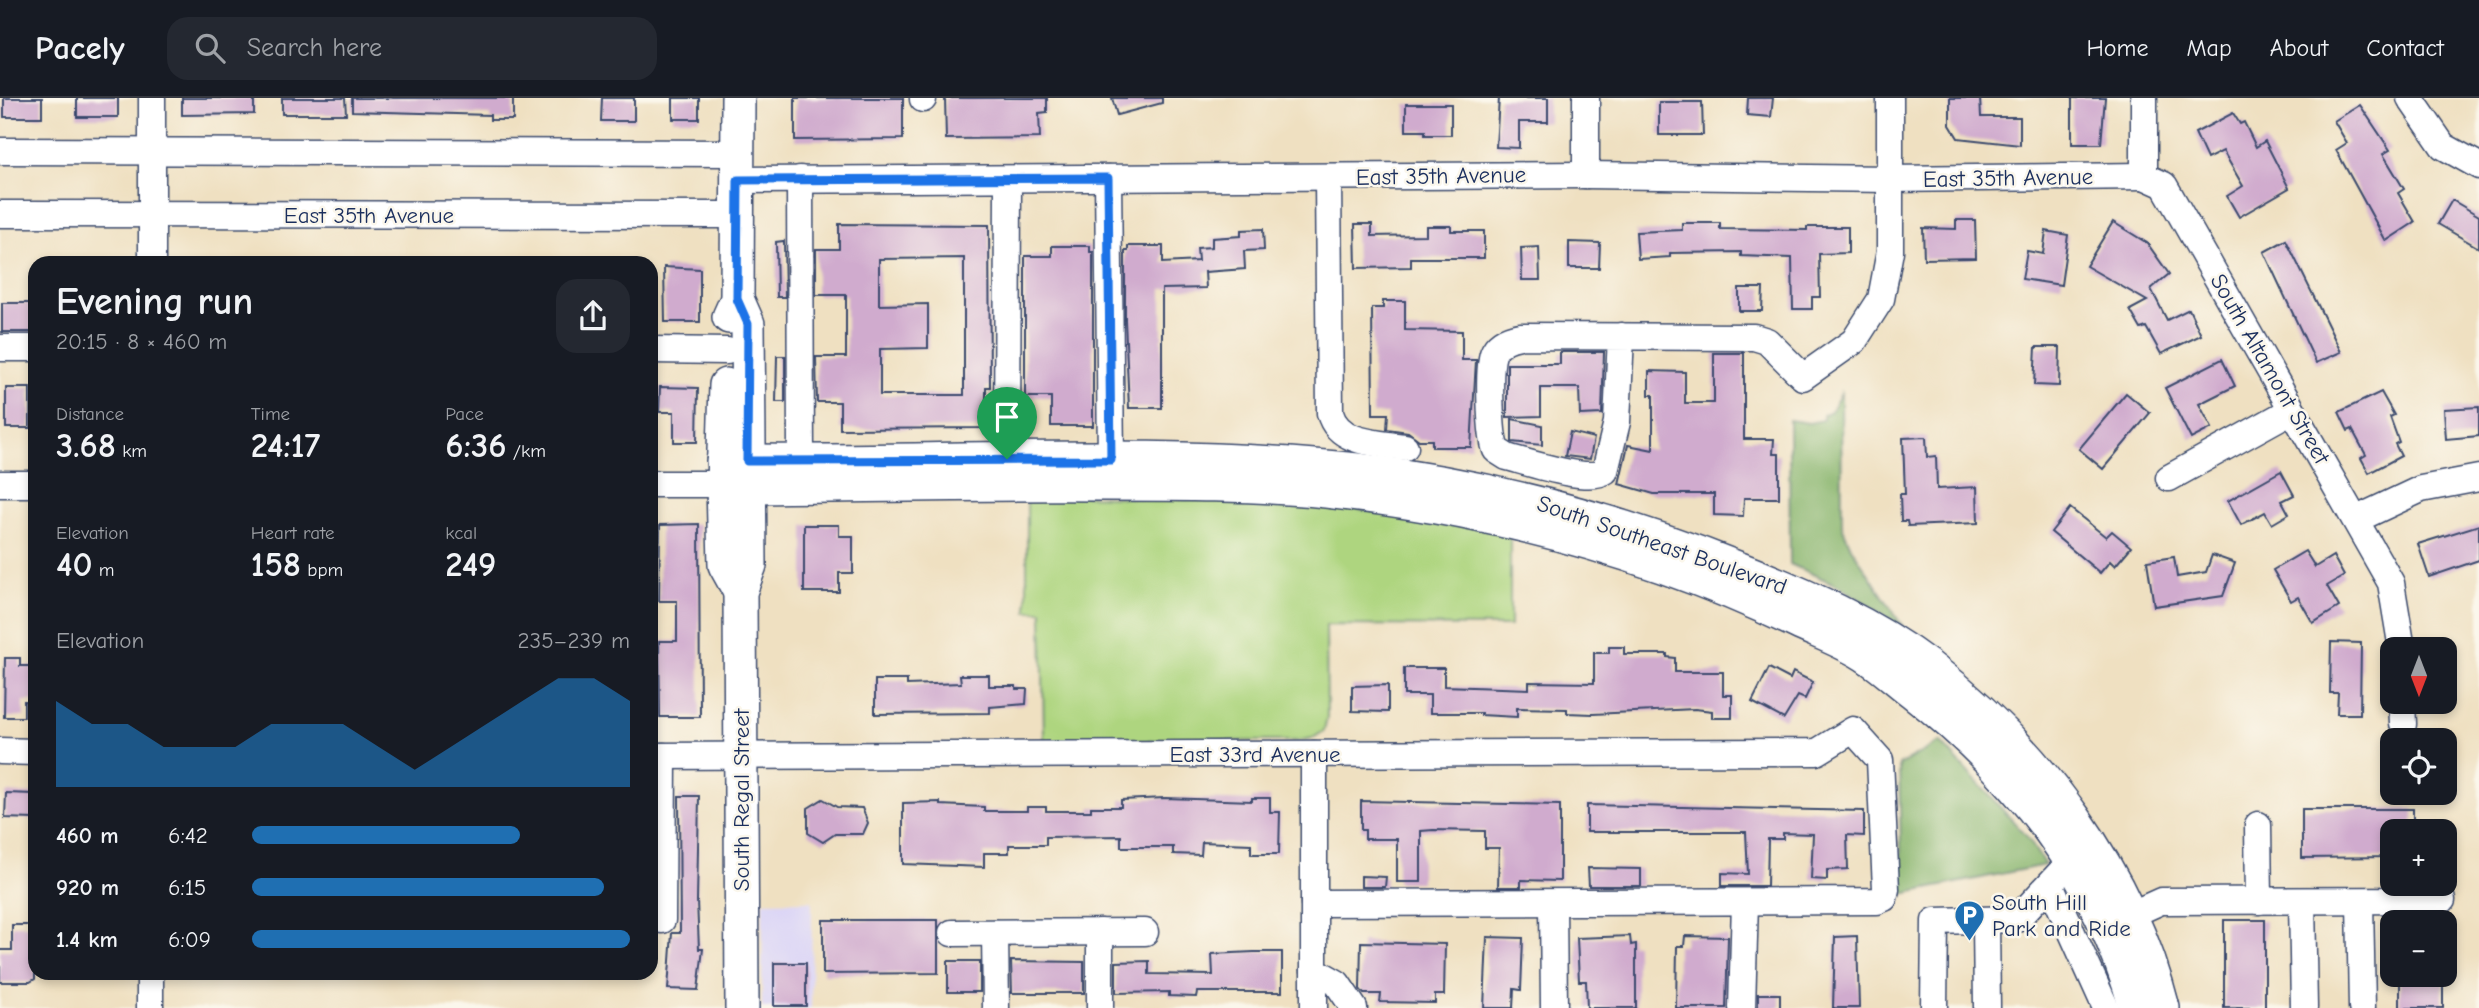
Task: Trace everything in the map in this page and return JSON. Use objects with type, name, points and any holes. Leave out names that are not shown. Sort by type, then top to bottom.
[{"type":"main road","name":"South Regal Street","points":[[738,98],[737,299],[728,321],[727,351],[735,475],[750,565],[740,592],[742,1008]]},
{"type":"main road","name":"South Regal Street","points":[[737,299],[748,324],[735,475],[724,519],[725,565],[740,592]]},
{"type":"main road","name":"South Southeast Boulevard","points":[[735,475],[801,461],[1007,459],[1242,461],[1356,470],[1532,500],[1709,556],[1810,597],[1869,628],[1928,666],[1994,722],[2063,802],[2113,879],[2130,915],[2137,1005]]},
{"type":"main road","name":"South Southeast Boulevard","points":[[735,475],[963,483],[1220,484],[1410,502],[1545,531],[1630,555],[1748,598],[1863,654],[1964,732],[2025,795],[2060,872],[2105,923],[2137,1005]]},
{"type":"street","points":[[152,98],[152,256]]},
{"type":"street","points":[[1586,98],[1586,175]]},
{"type":"street","points":[[1621,336],[1618,422],[1605,471],[1600,475],[1585,475],[1507,457],[1496,450],[1491,362],[1500,344],[1520,336],[1621,336],[1754,337],[1767,341],[1803,377],[1854,341],[1881,299],[1890,251],[1889,98]]},
{"type":"street","points":[[2144,98],[2144,176]]},
{"type":"street","points":[[2410,98],[2443,146],[2479,166]]},
{"type":"street","name":"East 35th Avenue","points":[[0,151],[152,152],[738,167],[800,179],[1586,175],[1890,179],[2144,176]]},
{"type":"street","name":"South Altamont Street","points":[[2144,176],[2164,185],[2357,519],[2391,583],[2400,637]]},
{"type":"street","points":[[1108,178],[1111,460]]},
{"type":"street","points":[[1328,178],[1330,413],[1333,424],[1354,439],[1405,447]]},
{"type":"street","points":[[800,179],[801,461]]},
{"type":"street","points":[[1007,459],[1008,179]]},
{"type":"street","name":"East 35th Avenue","points":[[0,214],[738,215]]},
{"type":"street","points":[[0,348],[28,348]]},
{"type":"street","points":[[658,351],[727,351]]},
{"type":"street","points":[[2169,478],[2292,410]]},
{"type":"street","points":[[658,483],[735,475]]},
{"type":"street","points":[[2357,519],[2421,489],[2479,478]]},
{"type":"street","points":[[0,484],[28,484]]},
{"type":"street","name":"East 33rd Avenue","points":[[658,756],[1816,752],[1853,730],[1880,760],[1884,898],[1877,901],[1745,902]]},
{"type":"street","points":[[0,751],[28,752]]},
{"type":"street","points":[[1314,754],[1314,1008]]},
{"type":"street","points":[[658,789],[662,920]]},
{"type":"street","points":[[2258,825],[2259,901]]},
{"type":"street","points":[[1934,1008],[1935,921],[1986,922],[2017,919],[2060,872]]},
{"type":"street","points":[[2130,915],[2161,901],[2442,900]]},
{"type":"street","points":[[2302,901],[2304,1008]]},
{"type":"street","points":[[2360,901],[2362,1008]]},
{"type":"street","points":[[1314,903],[1745,902],[1742,1008]]},
{"type":"street","points":[[1553,903],[1553,1008]]},
{"type":"street","points":[[1986,922],[1987,1008]]},
{"type":"street","points":[[1100,932],[1100,1008]]},
{"type":"street","points":[[952,933],[1145,932]]},
{"type":"street","points":[[995,933],[996,1008]]},
{"type":"street","points":[[1314,970],[1337,983],[1354,1008]]},
{"type":"street","points":[[150,980],[150,1008]]},
{"type":"shaded area","points":[[812,901],[811,1008],[762,1008],[763,902]]},
{"type":"green space","points":[[1841,393],[1842,526],[1851,547],[1903,627],[1839,586],[1790,564],[1789,420],[1809,423],[1823,420],[1823,415],[1831,411]]},
{"type":"green space","points":[[1027,494],[1325,504],[1510,533],[1510,626],[1326,625],[1327,718],[1324,731],[1313,738],[1297,741],[1044,741],[1042,611],[1027,611]]},
{"type":"green space","points":[[1940,742],[2025,834],[2045,865],[1902,894],[1899,765]]},
{"type":"building","points":[[4,98],[42,98],[42,117],[4,117]]},
{"type":"building","points":[[77,98],[118,98],[118,117],[77,117]]},
{"type":"building","points":[[182,98],[254,98],[254,114],[182,115]]},
{"type":"building","points":[[282,98],[345,98],[346,114],[282,114]]},
{"type":"building","points":[[352,98],[513,98],[513,120],[490,120],[490,115],[352,111]]},
{"type":"building","points":[[602,98],[634,98],[634,121],[601,121]]},
{"type":"building","points":[[673,98],[699,98],[699,119],[673,119]]},
{"type":"building","points":[[795,98],[903,98],[903,139],[795,140]]},
{"type":"building","points":[[945,98],[1047,98],[1047,112],[1039,113],[1040,138],[946,139]]},
{"type":"building","points":[[1112,98],[1162,98],[1162,103],[1117,115]]},
{"type":"building","points":[[1499,98],[1548,98],[1548,122],[1519,122],[1519,148],[1496,147]]},
{"type":"building","points":[[1748,98],[1773,98],[1771,117],[1747,115]]},
{"type":"building","points":[[1950,98],[1980,98],[1981,117],[2020,117],[2020,145],[1958,138],[1950,125]]},
{"type":"building","points":[[2072,98],[2105,98],[2101,144],[2072,144]]},
{"type":"building","points":[[1659,102],[1702,102],[1703,135],[1659,135]]},
{"type":"building","points":[[1406,104],[1451,104],[1451,135],[1425,135],[1425,131],[1406,131]]},
{"type":"building","points":[[2360,105],[2390,150],[2383,154],[2404,189],[2398,193],[2415,222],[2386,241],[2336,150],[2347,143],[2334,121]]},
{"type":"building","points":[[2233,113],[2240,124],[2244,122],[2256,147],[2265,141],[2289,188],[2239,217],[2227,196],[2243,186],[2223,151],[2207,159],[2195,133]]},
{"type":"building","points":[[2452,200],[2479,216],[2479,248],[2438,224]]},
{"type":"building","points":[[1956,220],[1975,220],[1976,258],[1924,259],[1923,228],[1956,229]]},
{"type":"building","points":[[2113,222],[2147,243],[2169,274],[2151,289],[2167,320],[2189,309],[2201,335],[2161,354],[2146,327],[2141,329],[2130,310],[2147,301],[2086,266]]},
{"type":"building","points":[[1682,223],[1720,223],[1720,229],[1807,230],[1807,227],[1848,227],[1848,253],[1819,254],[1820,297],[1812,297],[1812,309],[1793,309],[1792,258],[1741,256],[1741,252],[1670,253],[1670,257],[1638,259],[1636,232],[1682,230]]},
{"type":"building","points":[[839,224],[989,225],[990,387],[986,387],[986,428],[840,429],[840,402],[817,402],[816,357],[846,357],[846,295],[816,295],[816,249],[839,249]],"holes":[[[964,258],[964,395],[880,395],[880,349],[928,348],[928,304],[879,305],[879,259]]]},
{"type":"building","points":[[1355,224],[1372,224],[1372,236],[1426,235],[1426,226],[1451,226],[1451,231],[1484,231],[1484,258],[1411,258],[1411,267],[1356,268]]},
{"type":"building","points":[[1263,229],[1264,250],[1244,251],[1245,269],[1205,272],[1206,288],[1162,289],[1162,408],[1129,408],[1125,320],[1125,251],[1128,251],[1128,246],[1163,246],[1163,263],[1198,261],[1197,248],[1212,247],[1212,238],[1241,236],[1241,230]]},
{"type":"building","points":[[2046,231],[2068,235],[2061,285],[2022,279],[2027,251],[2043,254]]},
{"type":"building","points":[[2286,240],[2341,352],[2316,363],[2264,252]]},
{"type":"building","points":[[784,241],[785,297],[777,297],[776,242]]},
{"type":"building","points":[[1569,242],[1600,243],[1599,268],[1569,268]]},
{"type":"building","points":[[1052,246],[1090,246],[1090,252],[1093,252],[1093,426],[1051,426],[1051,397],[1025,397],[1025,256],[1052,256]]},
{"type":"building","points":[[1539,247],[1540,280],[1522,280],[1521,248]]},
{"type":"building","points":[[664,267],[700,269],[700,322],[665,322]]},
{"type":"building","points":[[1739,288],[1763,288],[1762,311],[1739,311]]},
{"type":"building","points":[[1383,301],[1405,301],[1405,330],[1462,331],[1462,360],[1476,360],[1471,447],[1432,447],[1432,440],[1419,440],[1408,432],[1387,429],[1388,414],[1373,414],[1372,308],[1383,308]]},
{"type":"building","points":[[2,303],[28,303],[28,332],[2,332]]},
{"type":"building","points":[[2036,347],[2060,347],[2059,386],[2034,385]]},
{"type":"building","points":[[1560,352],[1604,352],[1602,414],[1580,415],[1579,388],[1541,388],[1541,416],[1507,417],[1507,364],[1560,364]]},
{"type":"building","points":[[1714,353],[1744,353],[1744,439],[1774,439],[1773,454],[1779,454],[1779,498],[1744,498],[1743,516],[1714,515],[1714,494],[1654,494],[1619,484],[1628,445],[1653,450],[1653,395],[1649,395],[1649,371],[1685,372],[1685,403],[1714,403]]},
{"type":"building","points":[[777,356],[785,356],[785,402],[776,402]]},
{"type":"building","points":[[2222,359],[2235,386],[2199,404],[2212,428],[2191,439],[2165,388]]},
{"type":"building","points":[[660,387],[698,388],[697,442],[674,442],[674,412],[659,412]]},
{"type":"building","points":[[6,388],[28,388],[28,428],[6,428]]},
{"type":"building","points":[[2381,392],[2394,415],[2390,417],[2399,442],[2395,444],[2401,456],[2369,473],[2361,458],[2366,455],[2352,429],[2348,431],[2339,412]]},
{"type":"building","points":[[2126,393],[2150,413],[2103,469],[2079,449]]},
{"type":"building","points":[[2479,407],[2479,436],[2446,439],[2444,409]]},
{"type":"building","points":[[1512,419],[1542,425],[1542,445],[1512,442]]},
{"type":"building","points":[[1570,432],[1594,438],[1590,459],[1565,456]]},
{"type":"building","points":[[1926,437],[1927,457],[1936,456],[1937,489],[1977,487],[1978,523],[1908,526],[1907,521],[1901,521],[1900,494],[1905,494],[1903,438]]},
{"type":"building","points":[[2281,471],[2294,495],[2282,501],[2289,514],[2272,524],[2265,512],[2241,525],[2228,501]]},
{"type":"building","points":[[2070,508],[2106,537],[2112,531],[2131,547],[2115,566],[2110,561],[2100,573],[2051,532]]},
{"type":"building","points":[[699,524],[700,717],[660,717],[659,641],[677,641],[677,601],[659,601],[660,525]]},
{"type":"building","points":[[804,525],[839,525],[839,536],[853,536],[853,573],[839,573],[839,592],[804,592]]},
{"type":"building","points":[[2479,525],[2479,560],[2429,577],[2418,544]]},
{"type":"building","points":[[2305,551],[2315,567],[2333,556],[2344,576],[2327,586],[2339,607],[2313,623],[2298,597],[2291,601],[2273,570]]},
{"type":"building","points":[[2212,555],[2235,563],[2223,596],[2154,606],[2147,561],[2174,557],[2177,577],[2206,572]]},
{"type":"building","points":[[2331,642],[2361,643],[2360,714],[2337,714],[2338,693],[2330,693]]},
{"type":"building","points":[[1609,647],[1624,647],[1624,654],[1667,654],[1667,657],[1675,658],[1675,672],[1723,672],[1723,695],[1732,695],[1732,718],[1712,718],[1712,711],[1695,709],[1593,714],[1567,713],[1567,709],[1517,708],[1517,717],[1481,713],[1430,713],[1430,695],[1404,695],[1404,668],[1444,668],[1444,686],[1529,689],[1529,682],[1594,683],[1594,653],[1609,653]]},
{"type":"building","points":[[5,658],[20,658],[20,666],[28,666],[28,701],[24,701],[24,717],[4,717]]},
{"type":"building","points":[[1769,668],[1790,679],[1793,672],[1813,682],[1805,699],[1798,696],[1784,719],[1752,702]]},
{"type":"building","points":[[960,675],[989,675],[989,686],[1016,686],[1016,689],[1027,689],[1026,704],[990,707],[990,713],[875,714],[875,680],[907,680],[907,685],[961,683]]},
{"type":"building","points":[[1388,685],[1388,712],[1352,711],[1352,686]]},
{"type":"building","points":[[6,793],[28,794],[28,819],[5,818]]},
{"type":"building","points":[[679,796],[699,796],[697,901],[699,949],[703,949],[698,990],[668,989],[672,933],[680,933]]},
{"type":"building","points":[[1165,798],[1252,801],[1252,798],[1270,798],[1270,812],[1280,812],[1279,854],[1251,854],[1251,844],[1202,842],[1201,855],[1173,854],[1173,847],[1121,847],[1121,836],[1046,837],[1046,845],[1009,845],[1009,853],[984,853],[984,867],[903,864],[903,803],[940,802],[940,805],[984,807],[984,811],[1027,811],[1027,807],[1046,807],[1046,811],[1091,811],[1091,807],[1121,807],[1121,800]]},
{"type":"building","points":[[823,799],[837,807],[862,808],[868,823],[863,834],[835,834],[823,842],[808,833],[808,808]]},
{"type":"building","points":[[1361,801],[1560,805],[1560,881],[1521,880],[1521,887],[1498,887],[1499,848],[1485,848],[1485,831],[1433,830],[1421,831],[1421,882],[1397,882],[1397,839],[1365,839],[1365,830],[1361,830]]},
{"type":"building","points":[[1587,805],[1864,811],[1864,836],[1847,835],[1848,869],[1827,870],[1827,880],[1811,879],[1813,834],[1783,833],[1783,839],[1768,839],[1767,886],[1722,886],[1722,873],[1748,874],[1746,832],[1587,832]]},
{"type":"building","points":[[2302,809],[2413,809],[2413,819],[2380,819],[2380,857],[2302,858]]},
{"type":"building","points":[[1588,868],[1641,869],[1641,886],[1589,886]]},
{"type":"building","points":[[1361,876],[1386,877],[1385,887],[1361,887]]},
{"type":"building","points":[[823,920],[938,920],[938,973],[823,974]]},
{"type":"building","points":[[2224,920],[2265,920],[2265,1008],[2224,1008]]},
{"type":"building","points":[[12,925],[28,925],[28,980],[33,980],[0,982],[0,950],[12,950]]},
{"type":"building","points":[[1630,936],[1631,945],[1636,944],[1636,1008],[1587,1008],[1586,981],[1579,981],[1577,938]]},
{"type":"building","points":[[1685,936],[1728,937],[1726,1008],[1676,1008],[1677,946],[1684,946]]},
{"type":"building","points":[[1857,936],[1859,1008],[1833,1008],[1835,937]]},
{"type":"building","points":[[1487,937],[1523,938],[1521,990],[1514,989],[1513,1008],[1484,1008]]},
{"type":"building","points":[[1361,942],[1445,944],[1444,995],[1435,995],[1435,1003],[1380,1002],[1381,994],[1364,994],[1360,989]]},
{"type":"building","points":[[1282,952],[1282,992],[1197,992],[1196,997],[1169,996],[1169,992],[1116,993],[1116,962],[1149,961],[1149,974],[1213,975],[1212,954]]},
{"type":"building","points":[[948,961],[980,961],[980,992],[948,992]]},
{"type":"building","points":[[1011,961],[1084,962],[1084,993],[1012,993]]},
{"type":"building","points":[[774,963],[806,963],[806,1006],[774,1006]]},
{"type":"building","points":[[2400,987],[2443,987],[2443,1008],[2400,1008]]},
{"type":"building","points":[[1758,994],[1780,994],[1780,1008],[1758,1008]]},
{"type":"place","name":"South Hill Park and Ride","points":[[1969,942]]},
{"type":"route","points":[[1108,178],[1111,460],[1007,459],[747,461],[748,324],[737,299],[738,180],[1108,178]]}]
